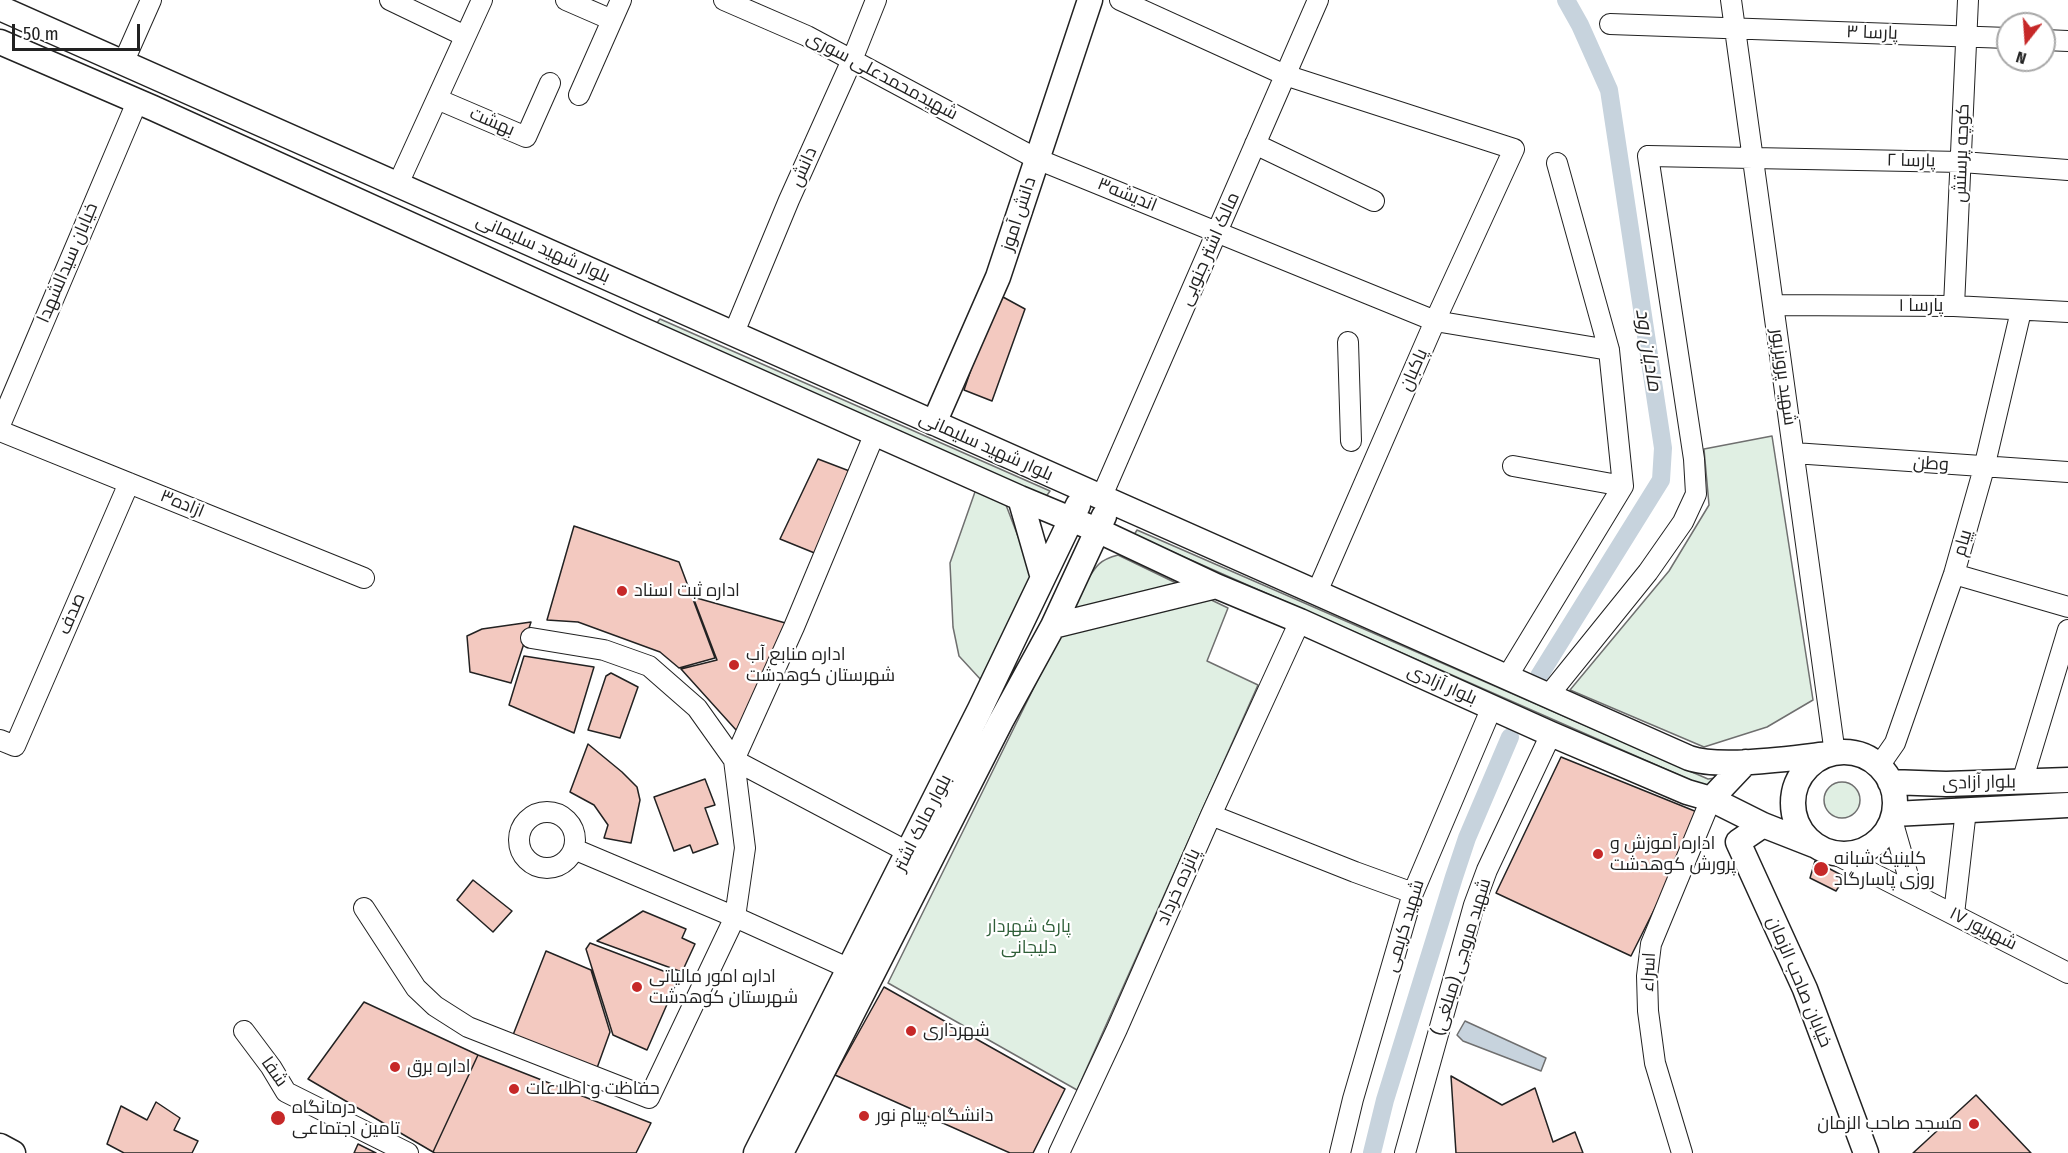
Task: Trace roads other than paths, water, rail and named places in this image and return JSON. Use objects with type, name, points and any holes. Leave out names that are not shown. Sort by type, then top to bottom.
[{"type":"main road","name":"دانش آموز","points":[[934,423],[998,277],[1090,0]]},
{"type":"main road","name":"بلوار شهید سلیمانی","points":[[0,8],[124,61],[1099,497]]},
{"type":"main road","name":"بلوار شهید سلیمانی","points":[[0,42],[875,434],[1072,519]]},
{"type":"main road","points":[[636,327],[650,296]]},
{"type":"main road","name":"بلوار آزادی","points":[[1099,497],[1696,761],[1746,762],[1832,754]]},
{"type":"main road","name":"بلوار مالک اشتر","points":[[756,1153],[980,709],[1072,519],[1099,497]]},
{"type":"main road","name":"بلوار مالک اشتر","points":[[781,1153],[1001,721],[1053,626],[1097,530],[1099,497]]},
{"type":"main road","points":[[1020,498],[1043,578]]},
{"type":"main road","name":"بلوار آزادی","points":[[1072,519],[1216,586],[1300,621],[1551,734],[1687,792],[1711,799],[1763,825],[1824,849]]},
{"type":"main road","points":[[1053,626],[1216,586]]},
{"type":"main road","points":[[980,709],[1001,721]]},
{"type":"main road","points":[[1832,754],[1855,754],[1868,758],[1884,774],[1894,796],[1893,817],[1886,833],[1875,844],[1863,851],[1848,854],[1824,849],[1802,833],[1795,819],[1792,803],[1795,787],[1803,773],[1815,761],[1832,754]]},
{"type":"main road","points":[[1711,799],[1746,762]]},
{"type":"main road","name":"بلوار آزادی","points":[[1884,774],[1946,784],[2068,780]]},
{"type":"main road","name":"بلوار آزادی","points":[[1893,817],[1966,810],[2068,805]]},
{"type":"main road","name":"خیابان صاحب الزمان","points":[[1763,825],[1738,842],[1804,989],[1866,1153]]},
{"type":"street","points":[[124,61],[151,0]]},
{"type":"street","points":[[390,0],[465,36]]},
{"type":"street","points":[[398,184],[482,0]]},
{"type":"street","points":[[566,0],[612,20]]},
{"type":"street","points":[[579,95],[621,0]]},
{"type":"street","name":"شهیدمحمدعلی سوری","points":[[724,0],[807,36],[1036,159]]},
{"type":"street","name":"دانش","points":[[733,335],[876,0]]},
{"type":"street","points":[[1120,0],[1285,75]]},
{"type":"street","name":"مالک اشتر جنوبی","points":[[1099,497],[1318,0]]},
{"type":"street","name":"شهید پرویزپور","points":[[1731,0],[1794,453],[1832,754]]},
{"type":"street","name":"کوچه پرستش","points":[[1954,306],[1968,0]]},
{"type":"street","name":"پارسا ۳","points":[[1610,24],[1996,38]]},
{"type":"street","name":"پاکبان","points":[[1285,75],[1514,149],[1435,321],[1317,592]]},
{"type":"street","name":"بهشت","points":[[437,99],[526,137],[550,83]]},
{"type":"street","name":"خیابان سیدالشهدا","points":[[0,424],[137,102]]},
{"type":"street","points":[[1256,144],[1374,201]]},
{"type":"street","name":"پارسا ۲","points":[[1548,696],[1648,572],[1683,522],[1696,494],[1694,459],[1648,156],[1962,162],[2068,170]]},
{"type":"street","name":"اندیشه۳","points":[[1036,159],[1435,321],[1609,350]]},
{"type":"street","points":[[1507,677],[1623,486],[1609,350],[1557,163]]},
{"type":"street","name":"پارسا ۱","points":[[1773,305],[1954,306],[2068,312]]},
{"type":"street","name":"پیام","points":[[1884,774],[1954,574],[1984,468],[2021,311]]},
{"type":"street","points":[[1348,342],[1352,441]]},
{"type":"street","name":"ازاده۳","points":[[0,431],[364,578]]},
{"type":"street","points":[[364,908],[416,988],[435,1006],[468,1027],[648,1098],[735,917],[745,848],[734,760],[794,627],[875,434]]},
{"type":"street","name":"وطن","points":[[1794,453],[1984,468],[2068,472]]},
{"type":"street","points":[[1513,466],[1623,486]]},
{"type":"street","name":"صدف","points":[[8,743],[129,483]]},
{"type":"street","points":[[1954,574],[2068,607]]},
{"type":"street","name":"پانزده خرداد","points":[[1059,1153],[1300,621]]},
{"type":"street","points":[[2022,782],[2068,630]]},
{"type":"street","points":[[531,638],[604,650],[649,666],[697,708],[734,760],[908,852]]},
{"type":"street","name":"شهید کریمی","points":[[1340,1153],[1353,1099],[1413,893],[1492,707]]},
{"type":"street","name":"شهید مروجی (مبلغی)","points":[[1407,1150],[1474,905],[1487,870],[1551,734]]},
{"type":"street","name":"اسراء","points":[[1682,1153],[1655,1063],[1648,1011],[1647,976],[1651,944],[1711,799]]},
{"type":"street","points":[[1954,914],[1966,810]]},
{"type":"street","points":[[1211,814],[1354,872],[1413,893]]},
{"type":"street","points":[[1893,817],[1913,893]]},
{"type":"street","points":[[574,849],[735,917],[850,969]]},
{"type":"street","name":"۱۷ شهریور","points":[[1824,849],[2068,973]]},
{"type":"street","name":"شفا","points":[[244,1031],[272,1068],[286,1092],[408,1153]]},
{"type":"waterway","name":"مادیان رود","points":[[1539,676],[1661,480],[1663,448],[1609,90],[1580,25],[1566,0]]},
{"type":"waterway","points":[[1372,1153],[1385,1100],[1454,877],[1467,838],[1510,737]]},
{"type":"place","name":"اداره ثبت اسناد","points":[[622,591]]},
{"type":"place","name":"اداره منابع آب شهرستان کوهدشت","points":[[734,665]]},
{"type":"place","name":"اداره آموزش و پرورش کوهدشت","points":[[1598,854]]},
{"type":"place","name":"کلینیک شبانه روزی پاسارگاد","points":[[1821,869]]},
{"type":"place","name":"اداره امور مالیاتی شهرستان کوهدشت","points":[[637,987]]},
{"type":"place","name":"شهرداری","points":[[911,1031]]},
{"type":"place","name":"اداره برق","points":[[395,1067]]},
{"type":"place","name":"حفاظت و اطلاعات","points":[[514,1089]]},
{"type":"place","name":"دانشگاه پیام نور","points":[[864,1116]]},
{"type":"place","name":"درمانگاه تامین اجتماعی","points":[[278,1118]]},
{"type":"place","name":"مسجد صاحب الزمان","points":[[1974,1124]]},
{"type":"park label","name":"پارک شهردار دلیجانی","points":[[1029,937]]}]
